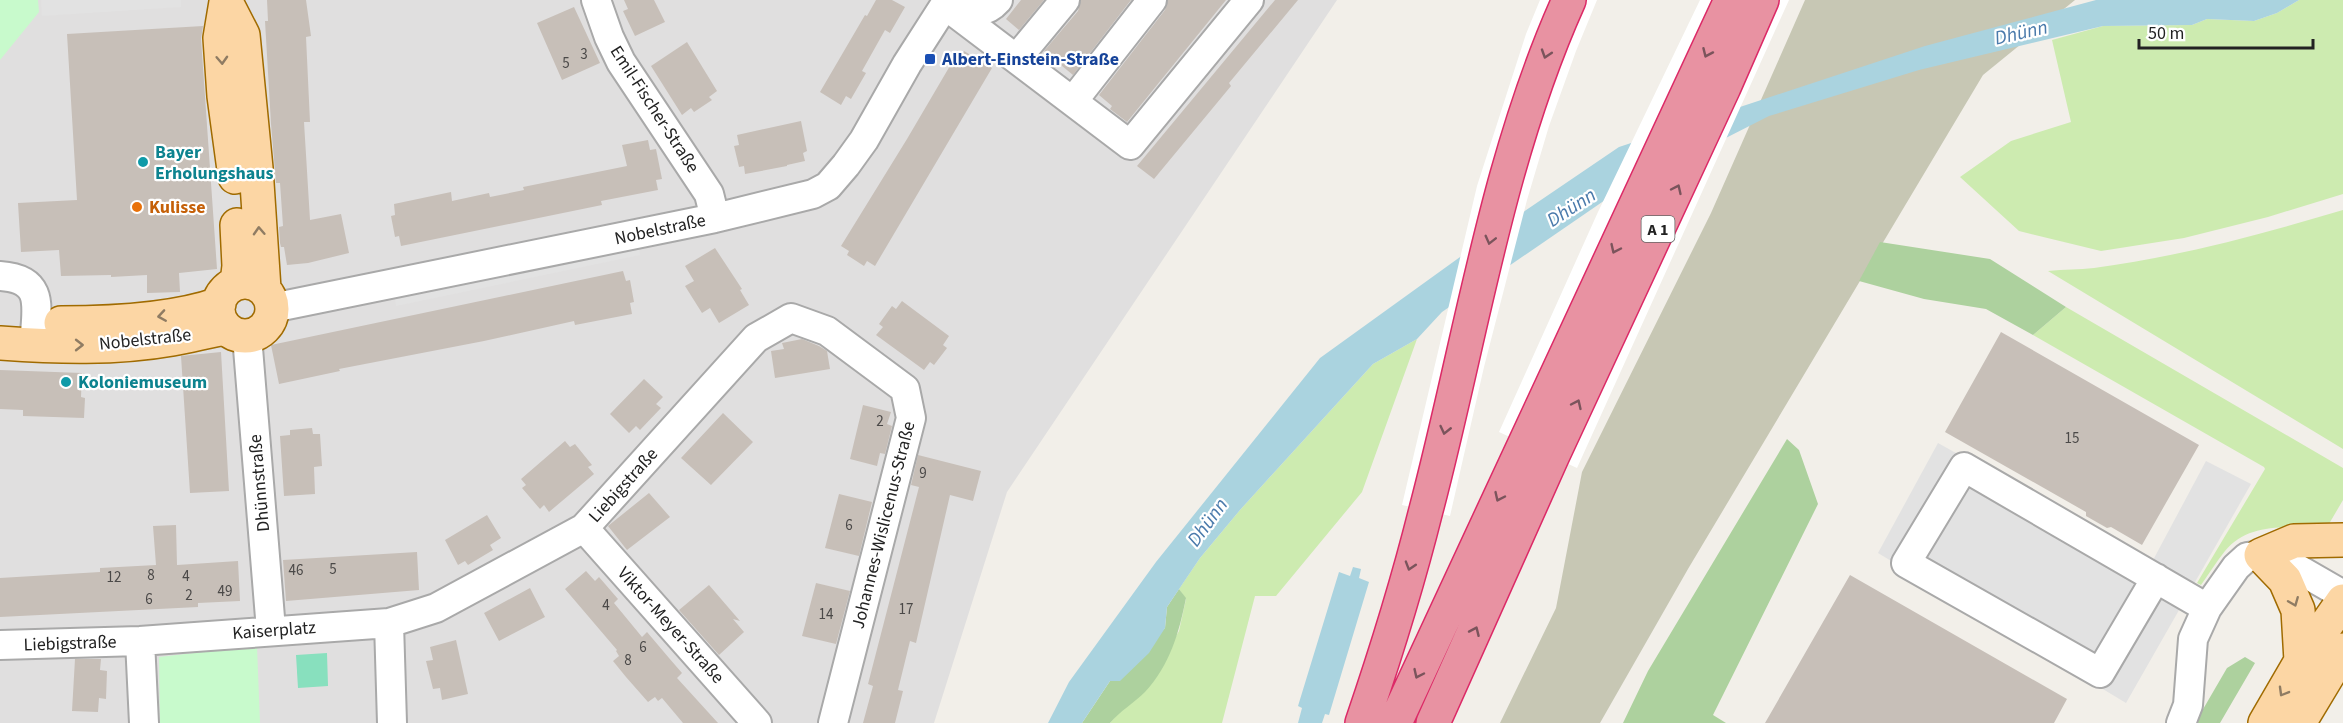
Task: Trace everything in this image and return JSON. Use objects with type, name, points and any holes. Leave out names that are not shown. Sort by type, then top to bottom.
[{"type":"highway","points":[[1362,723],[1426,510],[1501,197],[1550,43],[1569,0]]},
{"type":"highway","name":"A 1","points":[[1433,723],[1538,450],[1731,0]]},
{"type":"highway","name":"A 1","points":[[1395,723],[1724,87],[1762,0]]},
{"type":"main road","name":"Dhünnstraße","points":[[226,1],[220,38],[224,96],[234,165],[239,266],[244,308]]},
{"type":"main road","name":"Nobelstraße","points":[[0,322],[34,334],[134,343],[172,339],[244,308]]},
{"type":"main road","name":"Nobelstraße","points":[[0,343],[34,334]]},
{"type":"main road","points":[[2301,661],[2298,610],[2285,580],[2261,555],[2294,541],[2343,540]]},
{"type":"main road","points":[[2265,723],[2301,661],[2343,601]]},
{"type":"main road","points":[[2304,714],[2343,650]]},
{"type":"main road","points":[[2304,714],[2343,682]]},
{"type":"street","name":"Emil-Fischer-Straße","points":[[596,0],[621,62],[709,194],[715,218]]},
{"type":"street","points":[[946,2],[978,12],[990,9],[998,0]]},
{"type":"street","points":[[1017,58],[1065,0]]},
{"type":"street","points":[[1073,101],[1152,0]]},
{"type":"street","points":[[946,2],[1130,145],[1249,0]]},
{"type":"street","name":"Nobelstraße","points":[[244,308],[715,218],[813,194],[828,186],[864,140],[907,64],[946,2]]},
{"type":"street","points":[[0,276],[20,279],[32,288],[35,294],[34,334]]},
{"type":"street","name":"Dhünnstraße","points":[[244,308],[271,630]]},
{"type":"street","name":"Liebigstraße","points":[[389,622],[436,608],[584,528],[756,338],[791,318]]},
{"type":"street","name":"Johannes-Wislicenus-Straße","points":[[791,318],[827,331],[905,389],[911,418],[833,723]]},
{"type":"street","points":[[2156,579],[2100,673],[1906,563],[1964,467],[2207,608]]},
{"type":"street","name":"Viktor-Meyer-Straße","points":[[584,528],[757,723]]},
{"type":"street","points":[[2181,723],[2188,705],[2193,639],[2207,608],[2236,567],[2247,557],[2261,555],[2286,562],[2343,595]]},
{"type":"street","points":[[389,622],[392,723]]},
{"type":"street","name":"Kaiserplatz","points":[[140,641],[389,622]]},
{"type":"street","points":[[140,641],[144,723]]},
{"type":"street","name":"Liebigstraße","points":[[0,645],[140,641]]},
{"type":"shaded area","points":[[0,0],[1337,0],[1007,492],[934,723],[0,723]]},
{"type":"shaded area","points":[[41,0],[181,0],[181,7],[42,16]]},
{"type":"shaded area","points":[[1805,0],[2075,0],[1983,75],[1688,569],[1600,723],[1500,723],[1556,608],[1582,472],[1711,213]]},
{"type":"shaded area","points":[[639,248],[640,255],[396,306],[395,299]]},
{"type":"shaded area","points":[[1938,443],[2152,562],[2206,461],[2251,484],[2126,703],[1878,553]]},
{"type":"green space","points":[[0,0],[38,0],[39,12],[0,60]]},
{"type":"green space","points":[[2299,0],[2343,0],[2343,194],[2268,217],[2184,238],[2101,251],[2019,231],[1960,177],[2011,141],[2071,122],[2052,40],[2103,26],[2192,25],[2207,19],[2254,21],[2277,13]]},
{"type":"green space","points":[[2343,210],[2343,449],[2048,271],[2094,268],[2157,258],[2251,236]]},
{"type":"green space","points":[[1880,242],[1990,259],[2066,307],[2033,335],[1986,309],[1924,299],[1859,281]]},
{"type":"green space","points":[[2066,307],[2343,468],[2343,500],[2326,529],[2285,527],[2259,530],[2246,535],[2235,541],[2225,551],[2201,585],[2197,583],[2265,469],[2033,335]]},
{"type":"green space","points":[[1417,339],[1362,492],[1276,596],[1255,596],[1222,723],[1110,723],[1121,710],[1144,692],[1179,631],[1186,599],[1179,589],[1200,558],[1240,510],[1373,364]]},
{"type":"green space","points":[[1787,439],[1799,450],[1818,504],[1713,715],[1726,723],[1623,723],[1648,671]]},
{"type":"green space","points":[[1179,589],[1186,598],[1180,624],[1167,660],[1154,682],[1110,723],[1082,723],[1110,681],[1165,628],[1167,607]]},
{"type":"green space","points":[[257,646],[260,723],[160,723],[159,657]]},
{"type":"green space","points":[[327,653],[328,686],[298,688],[296,655]]},
{"type":"green space","points":[[2245,657],[2255,663],[2220,723],[2195,723],[2227,668]]},
{"type":"water","name":"Dhünn","points":[[2096,0],[2299,0],[2277,13],[2254,21],[2207,19],[2192,25],[2103,26],[1919,70],[1769,116],[1608,198],[1442,312],[1417,339],[1373,364],[1240,510],[1200,558],[1167,607],[1165,628],[1149,653],[1120,681],[1110,681],[1082,723],[1048,723],[1069,682],[1156,562],[1320,358],[1510,221],[1619,147],[1925,46]]},
{"type":"water","points":[[1353,567],[1361,569],[1359,578],[1369,582],[1329,715],[1325,714],[1322,723],[1298,723],[1302,708],[1298,706],[1339,572],[1350,576]]},
{"type":"pier","points":[[1540,0],[1597,0],[1549,126],[1527,200],[1484,367],[1450,516],[1402,505],[1477,186],[1526,34]]},
{"type":"pier","points":[[1700,0],[1789,0],[1577,468],[1499,432],[1598,212]]},
{"type":"building","points":[[267,0],[306,0],[311,36],[306,37],[310,122],[304,122],[310,220],[341,214],[349,253],[308,263],[287,265],[284,247],[281,247],[280,243],[279,227],[283,226],[280,183],[276,183],[271,124],[265,21],[268,21]]},
{"type":"building","points":[[624,0],[654,0],[665,22],[635,36],[623,11],[628,9]]},
{"type":"building","points":[[876,0],[892,0],[905,7],[890,33],[885,30],[862,71],[866,73],[851,99],[846,96],[841,105],[820,92]]},
{"type":"building","points":[[1021,0],[1044,0],[1019,30],[1006,19]]},
{"type":"building","points":[[1081,0],[1131,0],[1073,75],[1044,51],[1078,11]]},
{"type":"building","points":[[1168,0],[1226,0],[1127,122],[1110,109],[1112,106],[1099,95],[1165,10]]},
{"type":"building","points":[[1275,0],[1298,0],[1154,179],[1137,166]]},
{"type":"building","points":[[574,7],[600,63],[562,80],[537,23]]},
{"type":"building","name":"Bayer Erholungshaus","points":[[203,26],[201,39],[217,269],[179,273],[180,292],[147,293],[147,275],[61,276],[59,250],[21,252],[18,203],[77,200],[67,34]]},
{"type":"building","points":[[687,42],[717,91],[709,97],[712,100],[694,112],[691,108],[682,115],[651,66]]},
{"type":"building","points":[[964,51],[992,68],[875,266],[867,261],[864,266],[847,255],[849,251],[841,246],[954,59],[958,61]]},
{"type":"building","points":[[801,121],[807,151],[803,153],[805,161],[745,174],[744,166],[739,167],[734,146],[739,145],[737,135]]},
{"type":"building","points":[[648,140],[650,150],[656,149],[662,179],[656,180],[658,190],[601,201],[602,205],[401,246],[399,236],[395,237],[391,216],[395,215],[394,204],[451,192],[452,201],[489,193],[490,197],[524,190],[523,187],[627,166],[622,145]]},
{"type":"building","points":[[715,248],[742,289],[740,290],[749,305],[719,323],[710,308],[702,313],[685,286],[694,281],[685,266]]},
{"type":"building","points":[[623,271],[626,281],[630,280],[634,302],[630,303],[632,314],[575,325],[574,321],[339,369],[340,371],[279,384],[271,345]]},
{"type":"building","points":[[902,301],[949,336],[943,345],[947,348],[934,365],[930,362],[924,370],[876,335],[883,327],[879,324],[892,306],[896,309]]},
{"type":"building","points":[[2001,332],[2199,445],[2142,545],[2086,516],[2086,512],[1945,432]]},
{"type":"building","points":[[802,339],[827,351],[830,369],[775,378],[771,351],[784,349],[782,343]]},
{"type":"building","points":[[221,352],[229,491],[190,493],[181,356]]},
{"type":"building","points":[[0,370],[82,373],[81,397],[85,398],[84,418],[23,416],[23,410],[0,409]]},
{"type":"building","points":[[644,379],[663,397],[656,404],[661,408],[640,430],[636,426],[629,433],[610,414]]},
{"type":"building","points":[[863,405],[891,412],[887,424],[892,426],[885,454],[880,453],[877,466],[850,459]]},
{"type":"building","points":[[723,413],[753,442],[711,485],[681,458]]},
{"type":"building","points":[[312,428],[313,434],[320,434],[322,466],[314,467],[315,494],[284,496],[280,436],[290,435],[290,430]]},
{"type":"building","points":[[565,441],[570,447],[575,444],[592,465],[588,467],[594,474],[549,512],[544,505],[540,509],[522,488],[526,485],[521,479]]},
{"type":"building","points":[[918,455],[981,471],[973,501],[950,495],[916,643],[910,641],[898,690],[903,691],[895,723],[863,723],[873,686],[868,684],[919,487],[911,485]]},
{"type":"building","points":[[649,493],[670,517],[627,550],[608,526]]},
{"type":"building","points":[[839,494],[872,502],[859,556],[825,548]]},
{"type":"building","points":[[487,515],[501,538],[490,545],[493,550],[468,565],[465,561],[458,565],[445,540]]},
{"type":"building","points":[[176,525],[177,565],[238,561],[240,601],[198,603],[198,607],[0,617],[0,578],[100,572],[100,568],[156,565],[153,526]]},
{"type":"building","points":[[417,552],[419,590],[286,601],[283,560]]},
{"type":"building","points":[[586,571],[595,581],[599,577],[618,599],[614,603],[642,637],[647,632],[682,673],[677,678],[718,723],[683,723],[662,698],[658,701],[655,697],[648,702],[626,677],[613,661],[619,656],[617,650],[565,589]]},
{"type":"building","points":[[1850,575],[2067,699],[2054,723],[1765,723]]},
{"type":"building","points":[[816,583],[850,591],[836,644],[802,636]]},
{"type":"building","points":[[709,585],[740,621],[733,619],[744,632],[719,655],[679,610]]},
{"type":"building","points":[[530,588],[545,617],[499,641],[484,613]]},
{"type":"building","points":[[456,640],[468,694],[442,700],[440,688],[433,689],[426,661],[433,660],[430,647]]},
{"type":"building","points":[[75,659],[101,659],[100,670],[107,671],[106,699],[99,698],[98,712],[72,711]]},
{"type":"place","name":"Albert-Einstein-Straße","points":[[930,59]]},
{"type":"place","name":"Bayer Erholungshaus","points":[[143,162]]},
{"type":"place","name":"Kulisse","points":[[137,207]]},
{"type":"place","name":"Koloniemuseum","points":[[66,382]]}]
